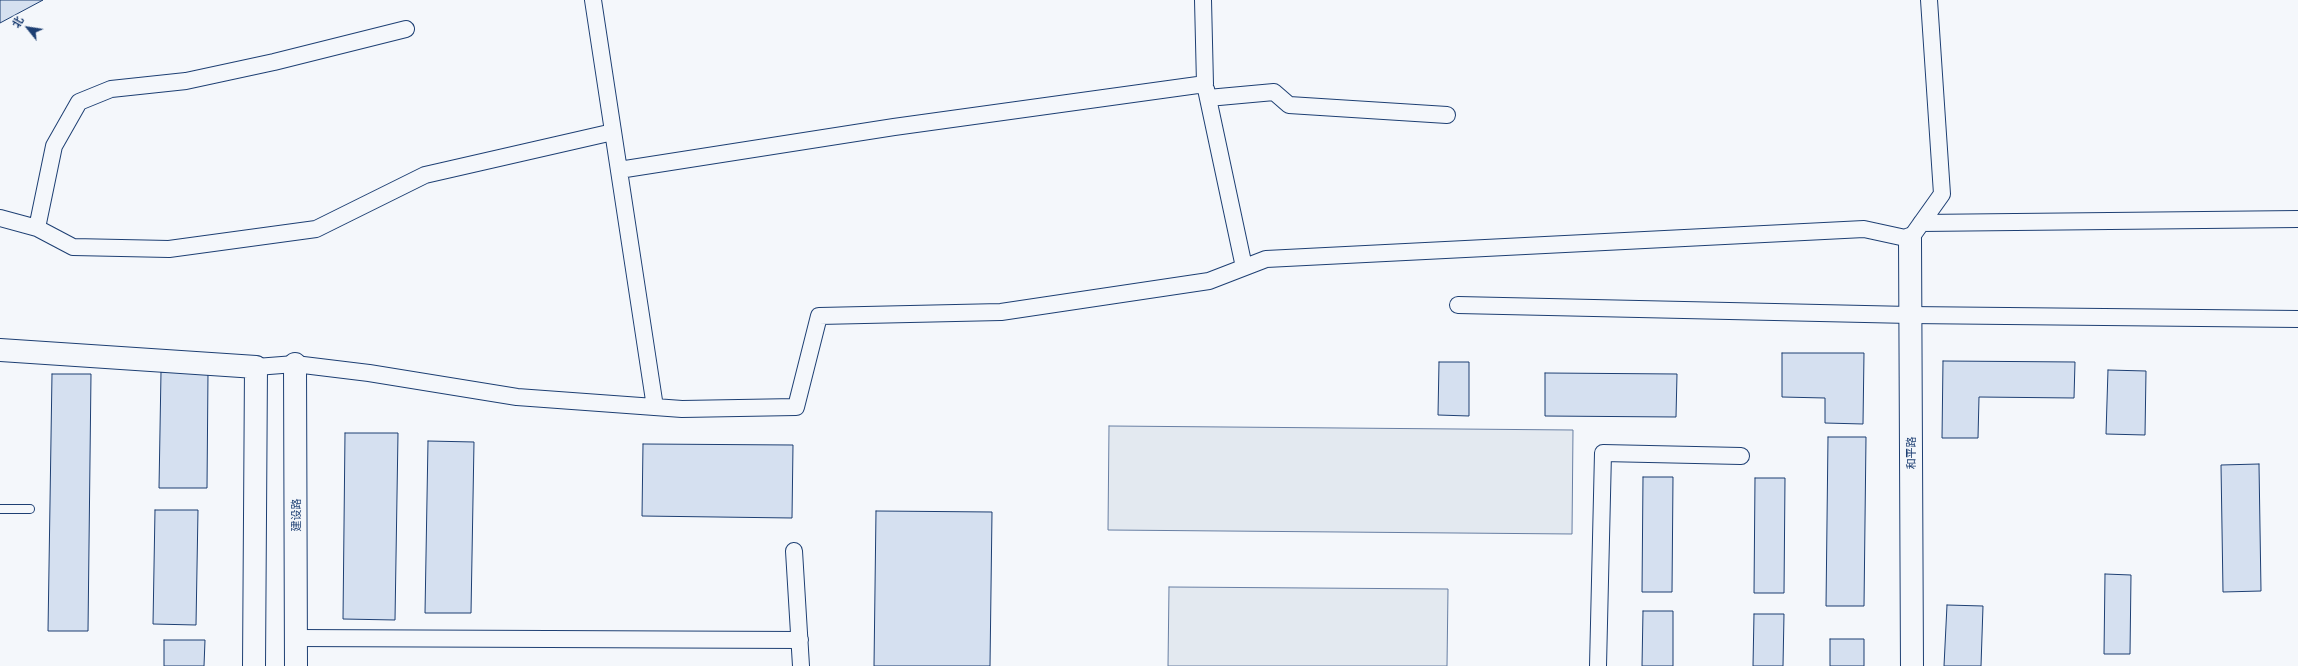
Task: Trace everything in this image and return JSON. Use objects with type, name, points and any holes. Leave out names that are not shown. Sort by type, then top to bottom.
[{"type":"street","points":[[594,0],[655,407]]},
{"type":"street","points":[[1203,0],[1206,91],[1244,267]]},
{"type":"street","points":[[1915,231],[1942,194],[1929,0]]},
{"type":"street","points":[[37,228],[54,146],[79,102],[112,90],[186,81],[274,62],[406,28]]},
{"type":"street","points":[[619,170],[894,127],[1206,91],[1274,92],[1289,106],[1447,115]]},
{"type":"street","points":[[0,218],[37,228],[73,247],[169,249],[316,229],[425,175],[613,132]]},
{"type":"street","points":[[0,350],[256,367],[295,364],[369,373],[517,397],[682,409],[796,407],[819,316],[1001,312],[1209,281],[1266,259],[1864,229],[1915,231],[2298,219]]},
{"type":"street","name":"和平路","points":[[1912,666],[1910,314],[1915,231]]},
{"type":"street","points":[[1458,306],[2298,319]]},
{"type":"street","name":"建设路","points":[[295,364],[296,666]]},
{"type":"street","points":[[254,666],[256,367]]},
{"type":"street","points":[[1598,666],[1603,453],[1741,456]]},
{"type":"street","points":[[794,551],[801,666]]},
{"type":"street","points":[[296,638],[800,640]]},
{"type":"lane","points":[[0,509],[30,509]]},
{"type":"shaded area","points":[[1109,426],[1573,430],[1572,534],[1108,530]]},
{"type":"shaded area","points":[[1169,587],[1448,589],[1447,666],[1168,666]]},
{"type":"building","points":[[0,0],[43,0],[0,23]]},
{"type":"building","points":[[1782,353],[1864,353],[1863,424],[1825,423],[1825,398],[1782,397]]},
{"type":"building","points":[[1943,361],[2075,362],[2074,398],[1979,397],[1978,438],[1942,438]]},
{"type":"building","points":[[1439,362],[1469,362],[1469,416],[1438,415]]},
{"type":"building","points":[[2108,370],[2146,371],[2145,435],[2106,434]]},
{"type":"building","points":[[161,372],[208,373],[207,488],[159,488]]},
{"type":"building","points":[[1545,373],[1677,374],[1676,417],[1545,416]]},
{"type":"building","points":[[52,374],[91,374],[88,631],[48,631]]},
{"type":"building","points":[[345,433],[398,433],[395,620],[343,619]]},
{"type":"building","points":[[1828,437],[1866,437],[1864,606],[1826,606]]},
{"type":"building","points":[[428,441],[474,442],[471,613],[425,613]]},
{"type":"building","points":[[643,444],[793,445],[792,518],[642,516]]},
{"type":"building","points":[[2259,464],[2261,591],[2223,592],[2221,465]]},
{"type":"building","points":[[1643,477],[1673,477],[1672,592],[1642,592]]},
{"type":"building","points":[[1755,478],[1785,478],[1784,593],[1754,593]]},
{"type":"building","points":[[155,510],[198,510],[196,625],[153,624]]},
{"type":"building","points":[[876,511],[992,512],[990,666],[874,666]]},
{"type":"building","points":[[2105,574],[2131,575],[2130,654],[2104,654]]},
{"type":"building","points":[[1947,605],[1983,606],[1981,666],[1944,666]]},
{"type":"building","points":[[1643,611],[1673,611],[1673,666],[1642,666]]},
{"type":"building","points":[[1754,614],[1784,614],[1783,666],[1753,666]]},
{"type":"building","points":[[1830,639],[1864,639],[1864,666],[1830,666]]},
{"type":"building","points":[[164,640],[205,640],[204,666],[164,666]]}]
